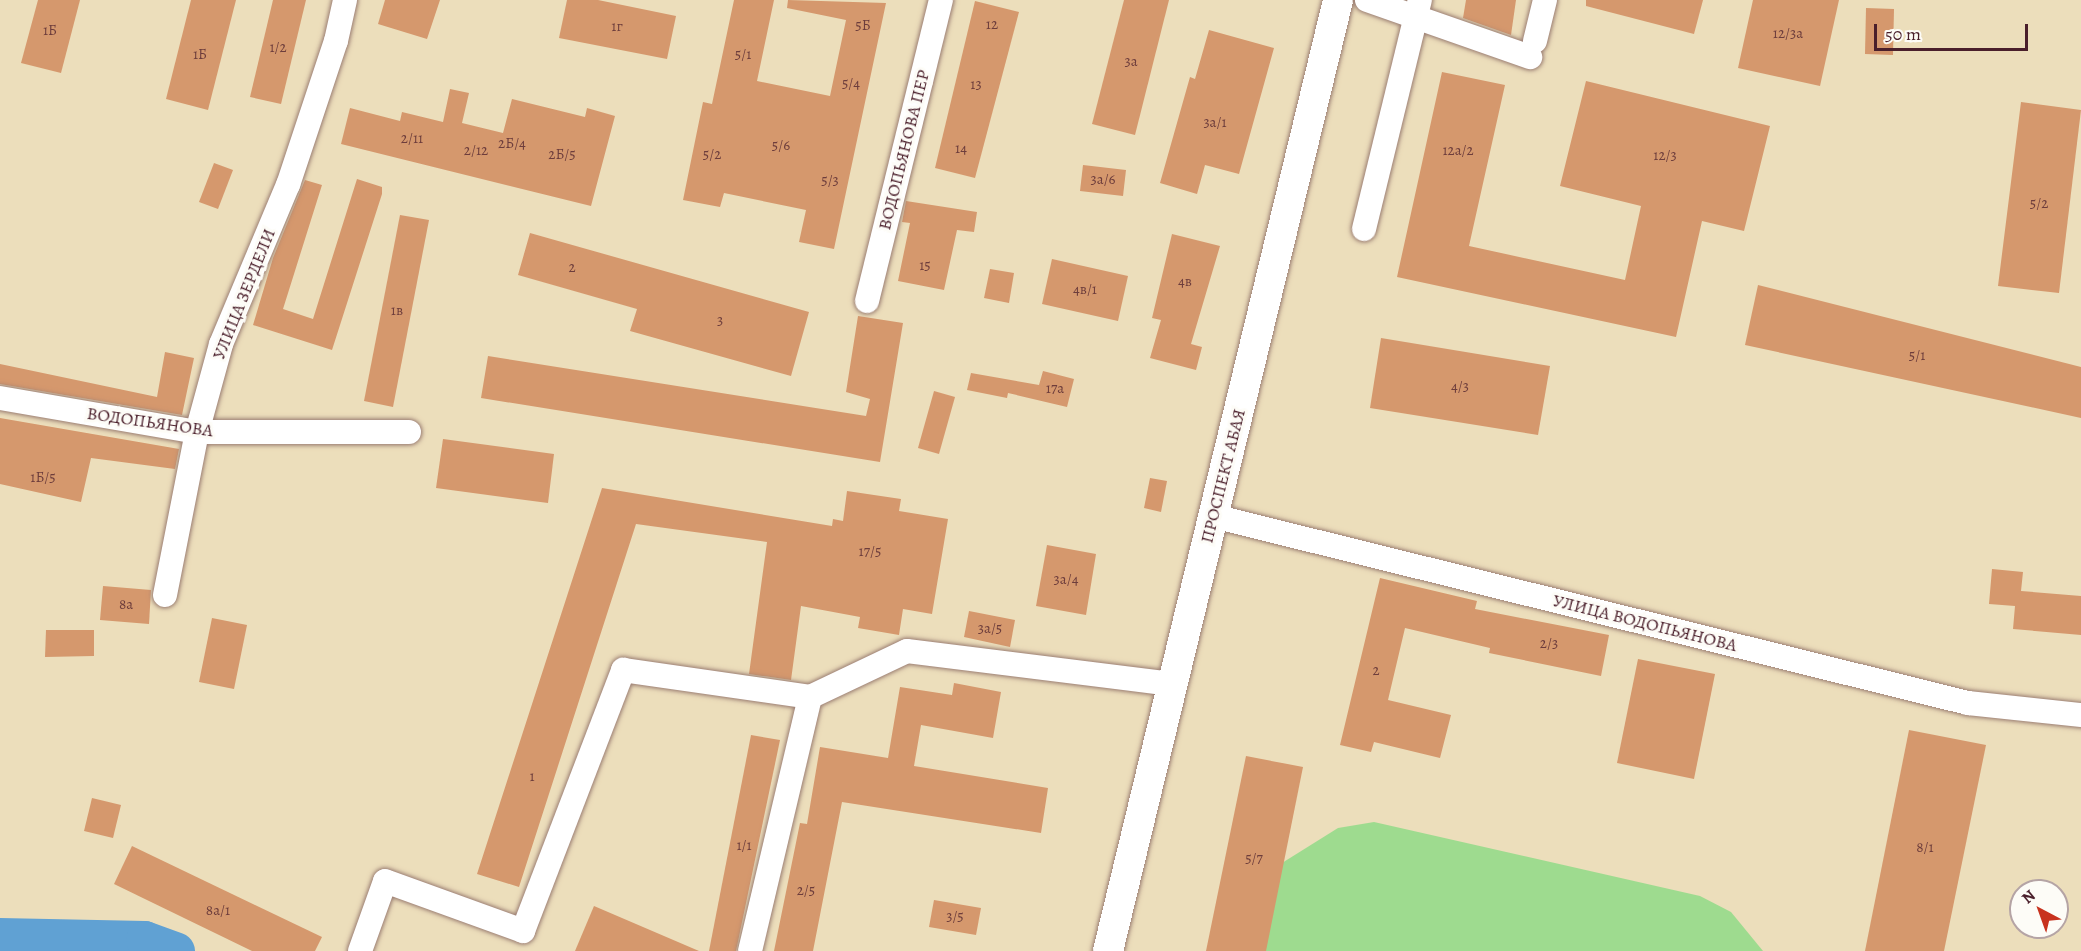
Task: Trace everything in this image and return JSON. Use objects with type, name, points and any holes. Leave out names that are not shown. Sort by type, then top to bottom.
[{"type":"main road","name":"ПРОСПЕКТ АБАЯ","points":[[1108,951],[1338,0]]},
{"type":"street","name":"УЛИЦА ЗЕРДЕЛИ","points":[[165,595],[197,432],[221,344],[300,151],[336,40],[345,0]]},
{"type":"street","name":"ВОДОПЬЯНОВА ПЕР","points":[[867,301],[941,0]]},
{"type":"street","points":[[1366,0],[1419,10],[1533,49],[1545,0]]},
{"type":"street","points":[[1364,229],[1419,10]]},
{"type":"street","name":"ВОДОПЬЯНОВА","points":[[0,399],[197,432],[409,432]]},
{"type":"street","name":"УЛИЦА ВОДОПЬЯНОВА","points":[[1213,516],[1968,703],[2081,715]]},
{"type":"street","points":[[360,951],[385,882],[523,931],[623,670],[810,697],[907,651],[1172,684]]},
{"type":"street","points":[[750,951],[810,697]]},
{"type":"green space","points":[[1374,822],[1700,896],[1731,912],[1763,951],[1252,951],[1274,868],[1338,828]]},
{"type":"building","points":[[38,0],[80,0],[61,73],[21,63]]},
{"type":"building","points":[[191,0],[236,0],[208,110],[166,99]]},
{"type":"building","points":[[273,0],[306,0],[281,104],[250,97]]},
{"type":"building","points":[[385,0],[440,0],[427,39],[378,24]]},
{"type":"building","points":[[567,0],[598,0],[676,16],[667,59],[559,38]]},
{"type":"building","points":[[734,0],[774,0],[757,81],[830,96],[846,20],[787,8],[788,0],[886,3],[834,249],[799,242],[806,210],[724,193],[720,207],[683,200],[703,102],[712,104]]},
{"type":"building","points":[[1124,0],[1169,0],[1135,135],[1092,124]]},
{"type":"building","points":[[1466,0],[1516,0],[1511,35],[1463,18]]},
{"type":"building","points":[[1586,0],[1703,0],[1694,34],[1586,6]]},
{"type":"building","points":[[1753,0],[1839,0],[1820,86],[1738,68]]},
{"type":"building","points":[[975,1],[1019,12],[975,178],[935,168]]},
{"type":"building","points":[[1866,8],[1894,9],[1893,55],[1865,54]]},
{"type":"building","points":[[1209,30],[1274,48],[1239,174],[1205,165],[1197,194],[1160,183],[1190,77],[1195,79]]},
{"type":"building","points":[[1442,72],[1505,85],[1469,246],[1625,280],[1641,206],[1560,186],[1586,81],[1770,126],[1744,231],[1702,221],[1676,337],[1397,277]]},
{"type":"building","points":[[450,89],[469,93],[462,123],[503,133],[512,99],[585,117],[587,108],[615,116],[591,206],[341,144],[350,108],[400,121],[402,112],[443,122]]},
{"type":"building","points":[[2021,102],[2081,110],[2059,293],[1998,286]]},
{"type":"building","points":[[214,163],[233,170],[218,209],[199,202]]},
{"type":"building","points":[[1083,165],[1126,170],[1123,196],[1080,191]]},
{"type":"building","points":[[357,179],[382,187],[382,194],[332,350],[253,325],[273,258],[305,180],[322,185],[283,309],[313,319]]},
{"type":"building","points":[[906,201],[977,212],[974,232],[957,230],[944,290],[898,281],[910,223],[902,222]]},
{"type":"building","points":[[400,215],[429,220],[393,407],[364,401]]},
{"type":"building","points":[[530,233],[809,312],[791,376],[630,331],[637,309],[518,275]]},
{"type":"building","points":[[1172,234],[1220,246],[1191,344],[1202,347],[1196,370],[1150,358],[1161,320],[1152,318]]},
{"type":"building","points":[[1052,259],[1128,276],[1118,321],[1042,304]]},
{"type":"building","points":[[990,269],[1014,273],[1009,303],[984,298]]},
{"type":"building","points":[[1758,285],[2081,367],[2081,418],[1745,345]]},
{"type":"building","points":[[858,316],[903,323],[880,462],[481,398],[488,356],[866,416],[870,399],[846,392]]},
{"type":"building","points":[[1381,338],[1550,366],[1538,435],[1370,408]]},
{"type":"building","points":[[165,352],[194,358],[182,415],[0,384],[0,364],[157,397]]},
{"type":"building","points":[[1043,371],[1074,379],[1067,407],[1008,393],[1007,398],[967,390],[971,373],[1039,385]]},
{"type":"building","points":[[934,391],[955,397],[939,454],[918,448]]},
{"type":"building","points":[[0,418],[179,449],[175,469],[91,458],[81,502],[0,484]]},
{"type":"building","points":[[443,439],[554,454],[548,503],[436,488]]},
{"type":"building","points":[[1150,478],[1167,481],[1161,512],[1144,508]]},
{"type":"building","points":[[602,488],[832,526],[833,519],[843,521],[847,491],[901,499],[899,511],[948,519],[932,614],[903,609],[899,635],[858,628],[860,617],[801,606],[791,680],[749,674],[767,542],[636,524],[519,887],[477,874]]},
{"type":"building","points":[[1047,545],[1096,554],[1086,615],[1036,606]]},
{"type":"building","points":[[1992,569],[2023,572],[2021,591],[2081,596],[2081,635],[2013,629],[2015,606],[1989,604]]},
{"type":"building","points":[[1380,578],[1477,601],[1475,609],[1609,635],[1601,676],[1489,653],[1490,648],[1405,628],[1388,700],[1451,715],[1440,758],[1374,742],[1371,752],[1340,745]]},
{"type":"building","points":[[103,586],[151,590],[149,624],[100,620]]},
{"type":"building","points":[[969,611],[1015,620],[1010,647],[964,637]]},
{"type":"building","points":[[212,618],[247,625],[234,689],[199,682]]},
{"type":"building","points":[[46,630],[94,630],[94,656],[45,657]]},
{"type":"building","points":[[1638,659],[1715,674],[1694,779],[1617,763]]},
{"type":"building","points":[[954,683],[1001,692],[993,738],[921,725],[914,766],[1048,788],[1041,833],[842,802],[813,951],[774,951],[800,823],[807,824],[820,747],[888,758],[900,687],[952,695]]},
{"type":"building","points":[[1909,730],[1986,745],[1944,951],[1865,951]]},
{"type":"building","points":[[751,735],[780,740],[736,951],[709,951]]},
{"type":"building","points":[[1246,756],[1303,767],[1266,951],[1206,951]]},
{"type":"building","points":[[92,798],[121,805],[113,838],[84,831]]},
{"type":"building","points":[[132,846],[322,937],[315,951],[252,951],[114,884]]},
{"type":"building","points":[[934,900],[981,908],[976,935],[929,927]]},
{"type":"building","points":[[594,906],[699,951],[575,951]]},
{"type":"waterway","points":[[0,937],[145,940],[176,951]]}]
